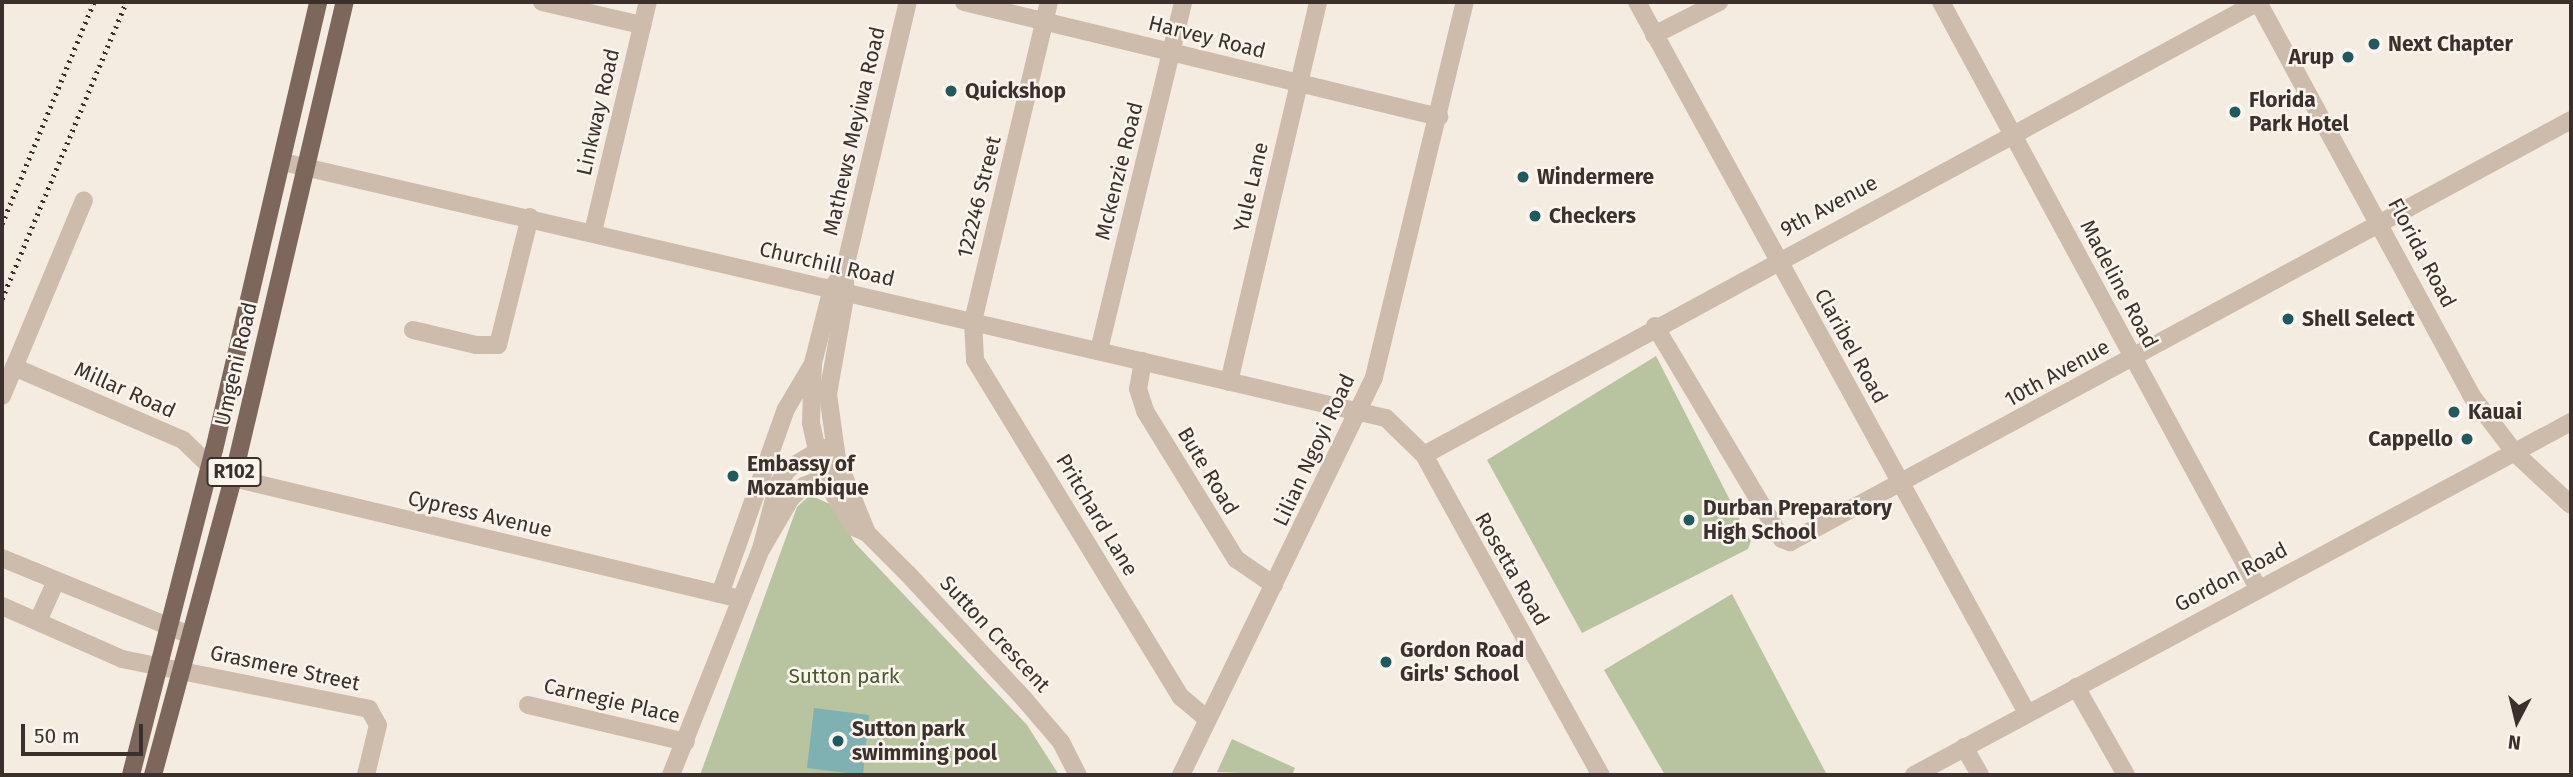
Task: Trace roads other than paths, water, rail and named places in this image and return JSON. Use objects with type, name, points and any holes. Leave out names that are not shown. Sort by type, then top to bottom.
[{"type":"main road","name":"Umgeni Road","points":[[131,775],[283,162],[318,2]]},
{"type":"main road","name":"Umgeni Road","points":[[153,775],[233,478],[345,2]]},
{"type":"main road","points":[[250,293],[274,300]]},
{"type":"street","points":[[542,2],[642,25]]},
{"type":"street","name":"Linkway Road","points":[[593,232],[648,2]]},
{"type":"street","name":"Mathews Meyiwa Road","points":[[814,451],[813,363],[844,272],[908,2]]},
{"type":"street","name":"Harvey Road","points":[[964,2],[1439,117]]},
{"type":"street","name":"122246 Street","points":[[973,321],[1049,2]]},
{"type":"street","name":"Mckenzie Road","points":[[1099,350],[1183,2]]},
{"type":"street","name":"Yule Lane","points":[[1229,383],[1318,2]]},
{"type":"street","name":"Lilian Ngoyi Road","points":[[1181,775],[1361,409],[1374,377],[1465,2]]},
{"type":"street","name":"Claribel Road","points":[[1637,2],[2026,713]]},
{"type":"street","points":[[1654,35],[1719,2]]},
{"type":"street","name":"Madeline Road","points":[[1941,2],[2259,588]]},
{"type":"street","name":"9th Avenue","points":[[1424,454],[1655,326],[2258,2]]},
{"type":"street","name":"Florida Road","points":[[2258,2],[2381,223],[2471,395],[2515,453],[2571,505]]},
{"type":"street","name":"10th Avenue","points":[[1655,326],[1782,539],[1800,539],[2571,120]]},
{"type":"street","name":"Churchill Road","points":[[283,162],[530,217],[1229,383],[1361,409]]},
{"type":"street","points":[[2,396],[84,200]]},
{"type":"street","points":[[413,330],[476,345],[498,345],[530,217]]},
{"type":"street","name":"Mathews Meyiwa Road","points":[[832,444],[828,394],[839,290]]},
{"type":"street","name":"Pritchard Lane","points":[[973,321],[975,359],[1181,697],[1207,719]]},
{"type":"street","name":"Bute Road","points":[[1143,361],[1138,389],[1145,411],[1236,559],[1274,585]]},
{"type":"street","points":[[720,594],[786,409],[813,363]]},
{"type":"street","name":"Millar Road","points":[[14,367],[183,440],[209,466]]},
{"type":"street","name":"Rosetta Road","points":[[1361,409],[1397,424],[1424,454],[1601,775]]},
{"type":"street","name":"Gordon Road","points":[[1914,775],[2571,422]]},
{"type":"street","points":[[671,775],[761,548],[778,484],[788,469],[814,451],[832,444]]},
{"type":"street","name":"Sutton Crescent","points":[[832,444],[867,533],[1025,700],[1061,742],[1078,775]]},
{"type":"street","name":"Sutton Crescent","points":[[814,451],[823,477],[854,527],[867,533]]},
{"type":"street","name":"Cypress Avenue","points":[[209,466],[233,478],[741,599]]},
{"type":"street","points":[[761,548],[791,498],[823,477],[841,471]]},
{"type":"street","points":[[2,558],[167,628],[190,635]]},
{"type":"street","points":[[38,621],[56,581]]},
{"type":"street","name":"Grasmere Street","points":[[2,606],[122,659],[362,707],[376,715],[378,725],[366,775]]},
{"type":"street","points":[[2076,687],[2126,775]]},
{"type":"street","name":"Carnegie Place","points":[[528,705],[686,742]]},
{"type":"street","points":[[1964,747],[1980,775]]},
{"type":"water","name":"Sutton park swimming pool","points":[[814,708],[869,715],[863,775],[807,768]]},
{"type":"railway","points":[[2,224],[94,2]]},
{"type":"railway","points":[[2,299],[126,2]]},
{"type":"place","name":"Next Chapter","points":[[2374,44]]},
{"type":"place","name":"Arup","points":[[2348,57]]},
{"type":"place","name":"Quickshop","points":[[951,91]]},
{"type":"place","name":"Florida Park Hotel","points":[[2235,112]]},
{"type":"place","name":"Windermere","points":[[1523,177]]},
{"type":"place","name":"Checkers","points":[[1535,216]]},
{"type":"place","name":"Shell Select","points":[[2288,319]]},
{"type":"place","name":"Kauai","points":[[2454,412]]},
{"type":"place","name":"Cappello","points":[[2467,439]]},
{"type":"place","name":"Embassy of Mozambique","points":[[733,476]]},
{"type":"place","name":"Durban Preparatory High School","points":[[1689,520]]},
{"type":"place","name":"Gordon Road Girls' School","points":[[1386,662]]},
{"type":"place","name":"Sutton park swimming pool","points":[[838,741]]},
{"type":"park label","name":"Sutton park","points":[[844,676]]}]
